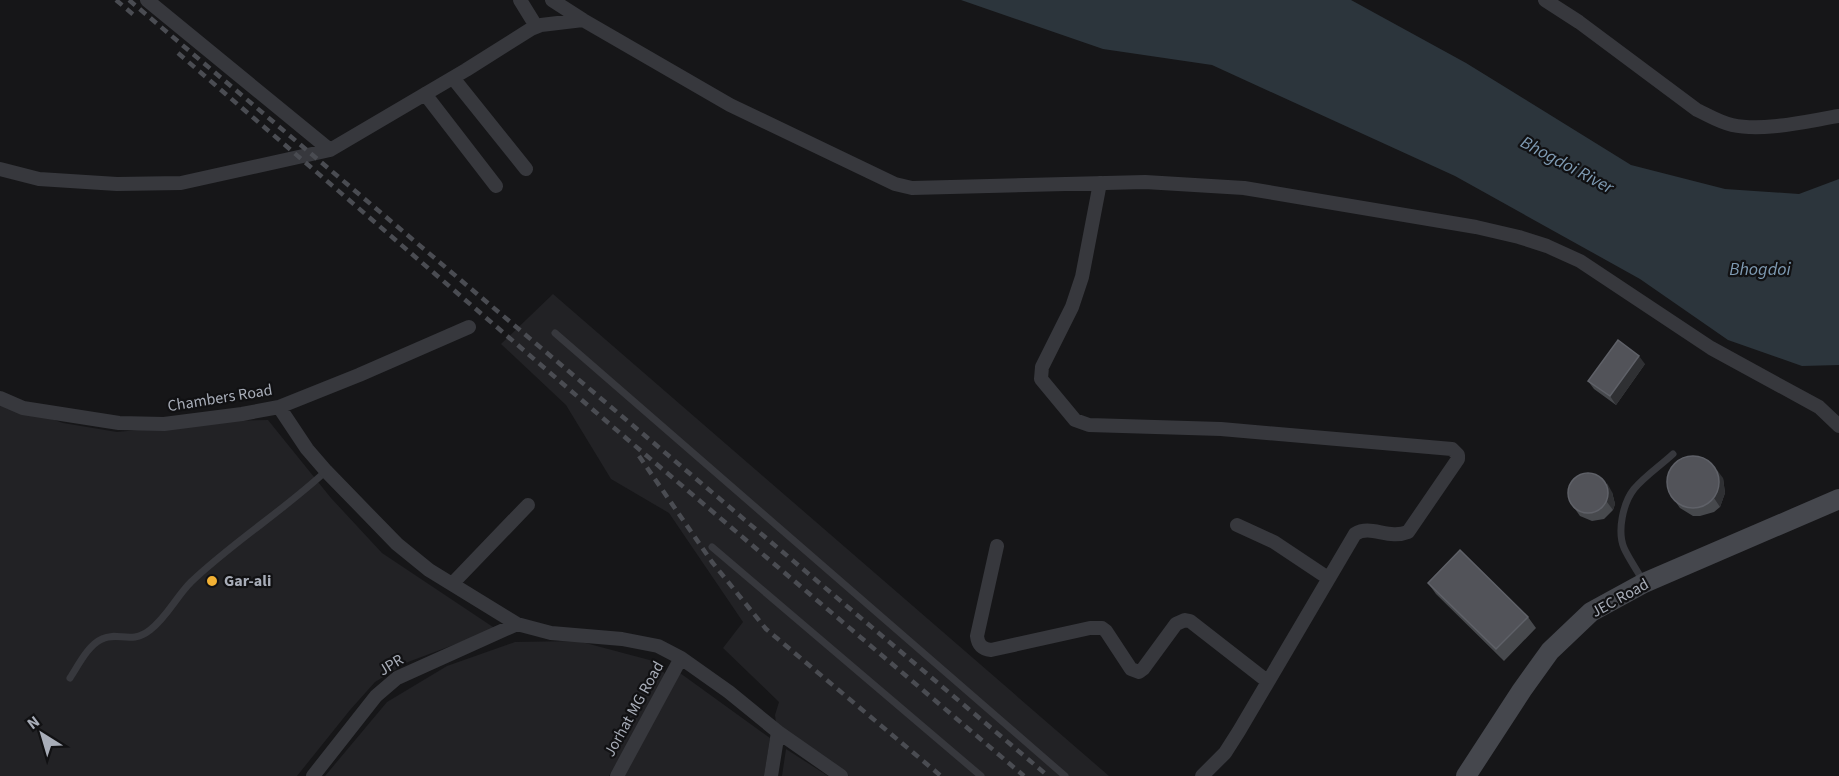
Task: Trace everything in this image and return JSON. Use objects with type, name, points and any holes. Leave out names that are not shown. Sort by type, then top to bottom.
[{"type":"street","points":[[147,0],[330,150]]},
{"type":"street","points":[[520,0],[536,27]]},
{"type":"street","points":[[552,0],[730,105],[894,184],[912,188],[1145,182],[1244,188],[1476,226],[1547,246],[1580,261],[1711,348],[1819,407],[1839,426]]},
{"type":"street","points":[[1545,0],[1579,22],[1697,110],[1718,120],[1732,125],[1758,127],[1839,116]]},
{"type":"street","points":[[0,169],[39,179],[117,184],[172,183],[330,150],[453,78],[523,33],[536,27],[583,20]]},
{"type":"street","points":[[453,78],[526,169]]},
{"type":"street","points":[[425,94],[496,186]]},
{"type":"street","points":[[1100,183],[1082,277],[1072,307],[1040,374],[1041,379],[1075,420],[1089,425],[1298,434],[1452,449],[1458,455],[1458,459],[1408,532],[1392,536],[1365,530],[1360,531],[1350,541],[1225,753],[1202,776]]},
{"type":"street","name":"Chambers Road","points":[[0,398],[22,408],[119,423],[164,424],[279,407],[469,327]]},
{"type":"street","points":[[279,407],[307,449],[326,471],[416,561],[517,624],[551,633],[639,641],[658,646],[681,658],[729,692],[778,732],[841,776]]},
{"type":"street","name":"JEC Road","points":[[1466,776],[1550,651],[1591,612],[1644,583],[1839,499]]},
{"type":"street","points":[[452,584],[528,506]]},
{"type":"street","points":[[1237,525],[1274,542],[1328,578]]},
{"type":"street","points":[[997,546],[977,636],[978,642],[985,650],[1090,628],[1102,628],[1131,669],[1139,672],[1176,624],[1185,620],[1190,621],[1267,681]]},
{"type":"street","name":"JPR","points":[[313,776],[385,687],[406,674],[517,624]]},
{"type":"street","name":"Jorhat MG Road","points":[[617,776],[681,658]]},
{"type":"street","points":[[771,776],[778,732]]},
{"type":"lane","points":[[555,333],[1065,776]]},
{"type":"lane","points":[[1644,583],[1624,547],[1621,536],[1622,521],[1630,496],[1635,489],[1673,454]]},
{"type":"lane","points":[[70,678],[93,646],[102,639],[112,637],[135,639],[147,632],[163,619],[191,582],[301,494],[326,471]]},
{"type":"lane","points":[[712,547],[981,776]]},
{"type":"shaded area","points":[[553,294],[1109,776],[849,776],[776,723],[775,715],[779,702],[723,648],[743,622],[669,513],[611,479],[566,405],[501,344]]},
{"type":"shaded area","name":"Gar-ali","points":[[0,401],[63,423],[117,432],[229,421],[268,420],[331,498],[382,553],[496,629],[408,662],[375,682],[297,776],[0,776]]},
{"type":"shaded area","points":[[578,641],[657,662],[666,676],[609,776],[325,776],[387,702],[447,666],[515,642]]},
{"type":"shaded area","points":[[680,673],[770,738],[764,776],[622,776]]},
{"type":"shaded area","points":[[786,749],[828,776],[782,776]]},
{"type":"water","name":"Bhogdoi","points":[[961,0],[1351,0],[1466,63],[1631,165],[1725,189],[1799,194],[1839,179],[1839,365],[1802,366],[1728,340],[1640,279],[1455,176],[1212,65],[1103,49]]},
{"type":"building","points":[[1618,340],[1639,356],[1610,396],[1588,381]]},
{"type":"building","points":[[1693,456],[1703,458],[1711,464],[1717,472],[1719,482],[1717,492],[1711,500],[1703,506],[1693,508],[1683,506],[1675,500],[1669,492],[1667,482],[1669,472],[1675,464],[1683,458]]},
{"type":"building","points":[[1588,473],[1602,479],[1608,493],[1602,507],[1588,513],[1574,507],[1568,493],[1574,479]]},
{"type":"building","points":[[1460,550],[1528,617],[1496,649],[1428,583]]},
{"type":"railway","points":[[116,0],[135,16]]},
{"type":"railway","points":[[129,0],[1048,776]]},
{"type":"railway","points":[[178,53],[1024,776]]},
{"type":"railway","points":[[639,456],[712,562],[766,629],[941,776]]},
{"type":"place","name":"Gar-ali","points":[[212,581]]},
{"type":"water label","name":"Bhogdoi River","points":[[1567,165]]}]
